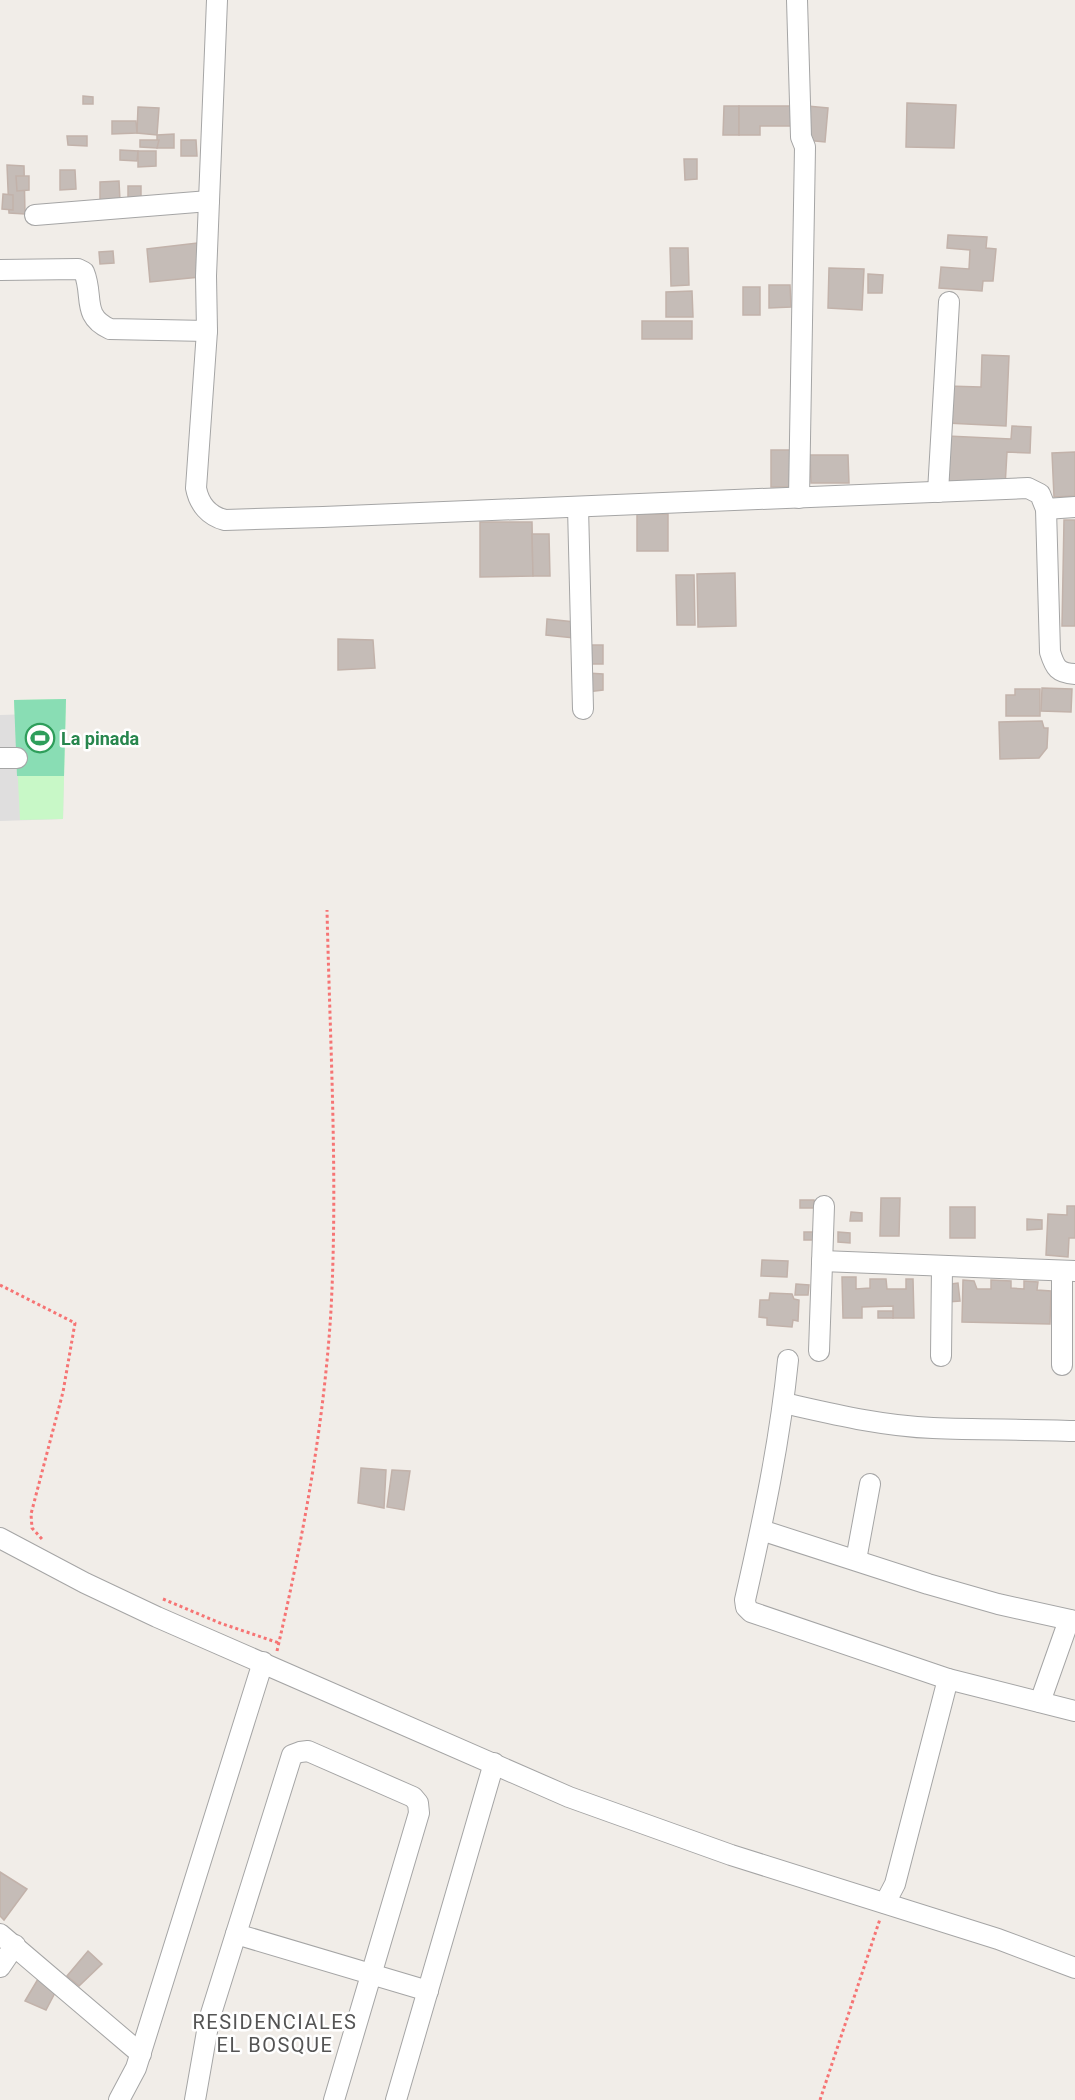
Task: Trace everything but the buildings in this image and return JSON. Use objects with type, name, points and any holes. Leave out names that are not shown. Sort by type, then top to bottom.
[{"type":"street","points":[[217,0],[206,276],[207,331],[196,488],[207,511],[225,520],[1028,488],[1040,494],[1046,509],[1050,652],[1059,670],[1064,674],[1075,674]]},
{"type":"street","points":[[796,0],[801,137],[805,147],[799,498]]},
{"type":"street","points":[[35,215],[209,201]]},
{"type":"street","points":[[0,270],[78,269],[84,272],[90,312],[99,322],[110,328],[207,331]]},
{"type":"street","points":[[938,492],[949,302]]},
{"type":"street","points":[[578,507],[583,710]]},
{"type":"street","points":[[1046,509],[1075,507]]},
{"type":"street","points":[[819,1351],[824,1206]]},
{"type":"street","points":[[822,1261],[1069,1271],[1062,1365]]},
{"type":"street","points":[[941,1356],[942,1267]]},
{"type":"street","points":[[788,1360],[784,1403],[761,1530],[745,1600],[746,1607],[751,1612],[948,1679],[1075,1711]]},
{"type":"street","points":[[784,1403],[866,1421],[899,1425],[933,1428],[1075,1431]]},
{"type":"street","points":[[856,1560],[870,1484]]},
{"type":"street","points":[[761,1530],[928,1584],[998,1604],[1072,1620],[1040,1702]]},
{"type":"street","points":[[0,1538],[106,1593],[569,1797],[648,1827],[820,1884],[998,1939],[1075,1968]]},
{"type":"street","points":[[119,2100],[130,2083],[141,2054],[268,1665]]},
{"type":"street","points":[[885,1903],[895,1884],[948,1679]]},
{"type":"street","points":[[195,2100],[209,2020],[292,1755],[308,1751],[413,1797],[418,1803],[419,1813],[334,2100]]},
{"type":"street","points":[[396,2100],[494,1763]]},
{"type":"street","points":[[236,1934],[428,1991]]},
{"type":"street","points":[[0,1967],[7,1940],[141,2054]]},
{"type":"path","points":[[268,1665],[279,1643],[306,1514],[325,1384],[331,1310],[334,1226],[327,910]]},
{"type":"path","points":[[0,1285],[75,1323],[63,1392],[31,1514],[32,1528],[42,1539]]},
{"type":"path","points":[[155,1595],[220,1623],[279,1643]]},
{"type":"path","points":[[820,2100],[885,1903]]},
{"type":"shaded area","name":"La pinada","points":[[65,713],[63,819],[0,821],[0,715]]},
{"type":"green space","name":"La pinada","points":[[66,699],[63,819],[20,820],[14,700]]},
{"type":"green space","name":"La pinada","points":[[66,699],[64,776],[17,776],[14,700]]},
{"type":"place","name":"La pinada","points":[[40,738]]},
{"type":"district","name":"RESIDENCIALES EL BOSQUE","points":[[275,2034]]}]
